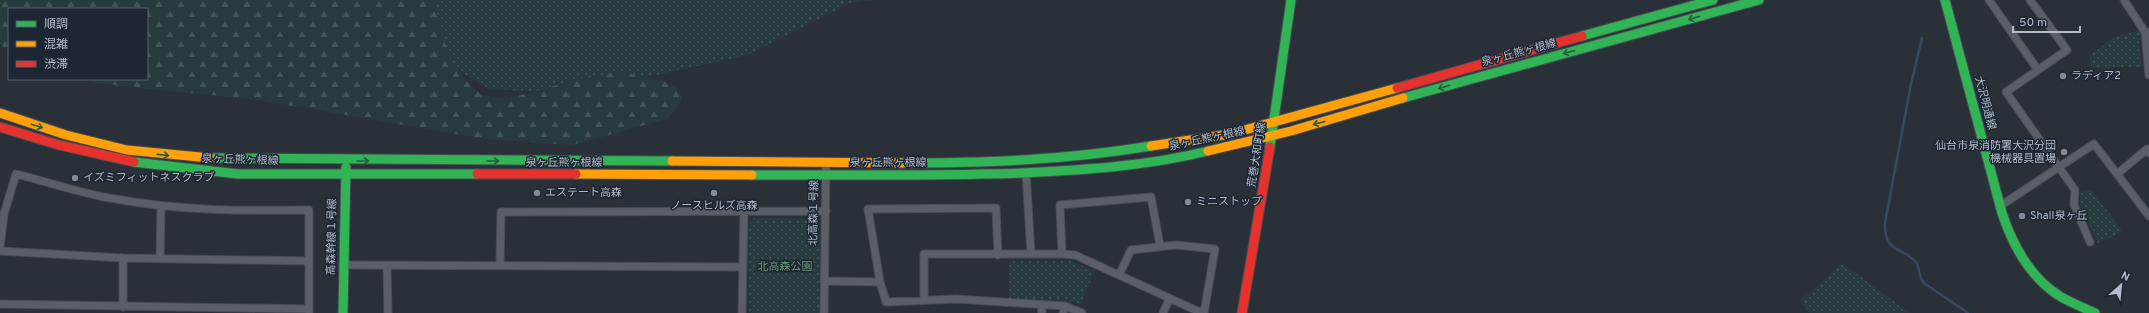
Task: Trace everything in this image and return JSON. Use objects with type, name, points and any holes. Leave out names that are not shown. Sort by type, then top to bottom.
[{"type":"main road","name":"荒巻大和町線","points":[[1242,313],[1272,136],[1291,0]]},
{"type":"main road","name":"泉ヶ丘熊ヶ根線","points":[[0,113],[66,135],[127,150],[223,159],[346,161],[966,163],[1044,160],[1101,154],[1230,134],[1374,92],[1711,0]]},
{"type":"main road","points":[[1711,0],[1714,12]]},
{"type":"main road","points":[[1722,0],[1725,9]]},
{"type":"main road","name":"泉ヶ丘熊ヶ根線","points":[[0,127],[69,150],[165,168],[238,174],[964,175],[1103,168],[1167,160],[1272,136],[1486,74],[1759,0]]},
{"type":"main road","name":"大沢明通線","points":[[1945,0],[2002,218],[2015,247],[2035,276],[2057,294],[2095,313]]},
{"type":"main road","name":"高森幹線１号線","points":[[343,313],[346,161]]},
{"type":"street","points":[[1989,0],[2038,70]]},
{"type":"street","points":[[2030,0],[2067,50],[2006,92],[2058,168],[2075,190],[2074,205],[2090,242]]},
{"type":"street","points":[[2124,0],[2147,32],[2149,75]]},
{"type":"street","points":[[2000,206],[2094,144],[2149,216]]},
{"type":"street","points":[[2117,174],[2147,149],[2149,153]]},
{"type":"street","name":"北高森１号線","points":[[824,313],[826,162]]},
{"type":"street","points":[[1026,172],[1030,254]]},
{"type":"street","points":[[0,247],[2,213],[16,174],[114,199],[161,206],[233,212],[309,210],[309,311],[183,310],[0,304]]},
{"type":"street","points":[[1062,254],[1060,205],[1151,197],[1160,245]]},
{"type":"street","points":[[160,258],[161,206]]},
{"type":"street","points":[[998,255],[996,208],[868,209],[880,282],[886,302],[924,299],[956,299],[1041,305],[1082,313]]},
{"type":"street","points":[[742,313],[744,211]]},
{"type":"street","points":[[500,266],[501,212],[826,211]]},
{"type":"street","points":[[924,299],[924,254],[1062,254],[1075,256],[1119,275],[1170,300],[1203,313],[1215,249],[1160,245],[1131,250],[1119,275]]},
{"type":"street","points":[[0,251],[123,258],[309,261]]},
{"type":"street","points":[[123,258],[123,307]]},
{"type":"street","points":[[343,265],[743,268]]},
{"type":"street","points":[[387,265],[388,313]]},
{"type":"street","points":[[824,281],[880,282]]},
{"type":"street","points":[[1163,313],[1170,300]]},
{"type":"street","points":[[1041,305],[1042,313]]},
{"type":"green space","points":[[0,0],[434,0],[443,38],[451,60],[466,80],[482,95],[506,99],[590,76],[622,72],[666,82],[675,87],[682,98],[677,108],[667,119],[572,145],[486,139],[258,100],[120,86],[81,80],[148,80],[148,8],[8,8],[8,49],[0,45]]},
{"type":"green space","points":[[362,0],[881,0],[852,2],[745,56],[571,93],[488,89],[395,29]]},
{"type":"green space","points":[[2140,30],[2141,67],[2091,67],[2090,55],[2114,37]]},
{"type":"green space","points":[[2092,190],[2122,230],[2114,236],[2098,243],[2080,205],[2080,192]]},
{"type":"green space","name":"北高森公園","points":[[753,218],[814,219],[820,223],[821,313],[751,313],[749,311],[749,224]]},
{"type":"green space","points":[[1009,261],[1070,261],[1095,271],[1080,305],[1068,301],[1009,298]]},
{"type":"green space","points":[[1842,263],[1910,313],[1809,313],[1800,301]]},
{"type":"waterway","points":[[1922,38],[1911,84],[1885,223],[1885,233],[1890,245],[1911,257],[1917,263],[1921,279],[1924,283],[1968,313]]},
{"type":"traffic: fast","points":[[1270,147],[1291,0]]},
{"type":"traffic: fast","points":[[1582,36],[1713,0]]},
{"type":"traffic: fast","points":[[1403,98],[1759,0]]},
{"type":"traffic: fast","points":[[1945,0],[2002,213],[2017,249],[2032,271],[2050,289],[2061,297],[2095,313]]},
{"type":"traffic: fast","points":[[901,163],[1057,158],[1151,146]]},
{"type":"traffic: fast","points":[[752,175],[921,175],[1045,172],[1139,164],[1208,151]]},
{"type":"traffic: fast","points":[[210,158],[672,161]]},
{"type":"traffic: fast","points":[[134,162],[238,174],[477,174]]},
{"type":"traffic: fast","points":[[343,313],[346,167]]},
{"type":"traffic: slow","points":[[1151,146],[1230,134],[1397,88]]},
{"type":"traffic: slow","points":[[1208,151],[1291,131],[1403,98]]},
{"type":"traffic: slow","points":[[0,113],[66,135],[127,150],[210,158]]},
{"type":"traffic: slow","points":[[672,161],[901,163]]},
{"type":"traffic: slow","points":[[576,174],[752,175]]},
{"type":"traffic: jam","points":[[1397,88],[1582,36]]},
{"type":"traffic: jam","points":[[0,127],[59,145],[134,162]]},
{"type":"traffic: jam","points":[[1242,313],[1270,147]]},
{"type":"traffic: jam","points":[[477,174],[576,174]]},
{"type":"place","name":"ラディア2","points":[[2063,76]]},
{"type":"place","name":"仙台市泉消防署大沢分団 機械器具置場","points":[[2064,152]]},
{"type":"place","name":"イズミフィットネスクラブ","points":[[75,178]]},
{"type":"place","name":"エステート高森","points":[[537,193]]},
{"type":"place","name":"ノースヒルズ高森","points":[[714,193]]},
{"type":"place","name":"ミニストップ","points":[[1188,202]]},
{"type":"place","name":"Shall泉ヶ丘","points":[[2022,216]]}]
